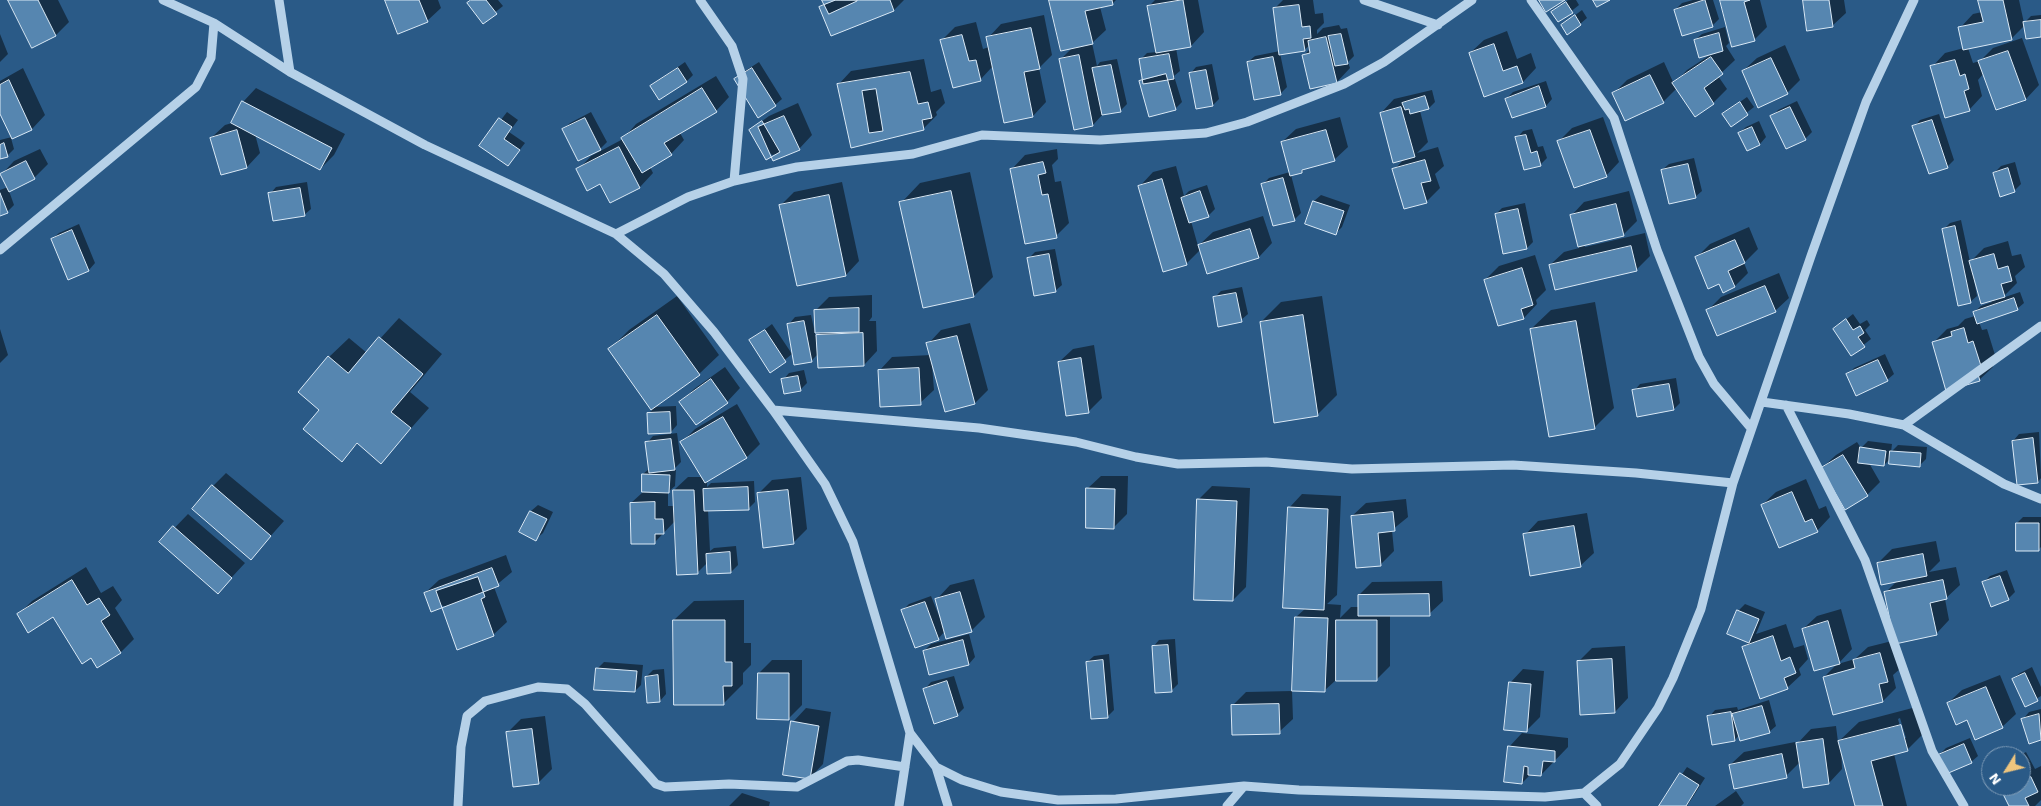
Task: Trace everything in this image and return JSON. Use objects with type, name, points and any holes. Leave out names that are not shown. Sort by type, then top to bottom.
[{"type":"street","points":[[163,0],[214,24],[290,72],[425,144],[616,234],[664,274],[714,332],[773,410],[825,484],[853,542],[910,732],[936,767],[948,806]]},
{"type":"street","points":[[279,0],[290,72]]},
{"type":"street","points":[[702,0],[732,46],[743,79],[734,181]]},
{"type":"street","points":[[1364,0],[1438,25]]},
{"type":"street","points":[[616,234],[688,197],[734,181],[797,167],[913,154],[982,135],[1100,140],[1206,133],[1247,122],[1344,84],[1384,62],[1472,0]]},
{"type":"street","points":[[1531,0],[1614,118],[1657,250],[1700,357],[1714,384],[1751,428]]},
{"type":"street","points":[[936,767],[962,780],[1001,792],[1058,800],[1116,799],[1244,786],[1309,790],[1545,797],[1584,793],[1620,764],[1658,708],[1673,678],[1701,609],[1733,484],[1751,428],[1762,402],[1866,102],[1914,0]]},
{"type":"street","points":[[0,250],[196,87],[211,58],[214,24]]},
{"type":"street","points":[[1904,425],[2041,326]]},
{"type":"street","points":[[1762,402],[1786,404],[1904,425],[2004,484],[2041,499]]},
{"type":"street","points":[[1786,404],[1866,560],[1932,751],[1964,806]]},
{"type":"street","points":[[773,410],[979,428],[1076,442],[1136,457],[1178,464],[1266,462],[1352,469],[1513,465],[1636,473],[1733,484]]},
{"type":"street","points":[[458,806],[461,747],[467,716],[485,701],[538,687],[567,689],[585,704],[656,784],[665,788],[730,784],[797,787],[836,766],[858,760],[905,767]]},
{"type":"street","points":[[899,806],[910,732]]},
{"type":"street","points":[[1227,806],[1244,786]]},
{"type":"street","points":[[1584,793],[1598,806]]},
{"type":"building","points":[[8,0],[38,0],[56,36],[32,48]]},
{"type":"building","points":[[385,0],[419,0],[428,22],[398,34]]},
{"type":"building","points":[[471,0],[486,0],[497,14],[483,24],[467,3]]},
{"type":"building","points":[[822,0],[857,0],[857,1],[829,14]]},
{"type":"building","points":[[836,0],[890,0],[894,11],[831,36],[819,7]]},
{"type":"building","points":[[1049,0],[1112,0],[1113,5],[1085,11],[1093,44],[1061,51]]},
{"type":"building","points":[[1183,0],[1191,47],[1156,53],[1147,6]]},
{"type":"building","points":[[1539,0],[1565,0],[1546,12]]},
{"type":"building","points":[[1593,0],[1610,0],[1597,7]]},
{"type":"building","points":[[1705,0],[1713,27],[1682,36],[1674,10]]},
{"type":"building","points":[[1720,0],[1750,0],[1744,2],[1755,41],[1732,47]]},
{"type":"building","points":[[1803,0],[1829,0],[1833,27],[1807,31]]},
{"type":"building","points":[[1978,0],[2003,0],[2012,40],[1963,50],[1958,27],[1983,22]]},
{"type":"building","points":[[1566,2],[1573,13],[1558,22],[1551,12]]},
{"type":"building","points":[[1299,5],[1302,27],[1310,26],[1311,38],[1303,39],[1305,51],[1279,55],[1273,8]]},
{"type":"building","points":[[1575,15],[1581,25],[1567,35],[1561,25]]},
{"type":"building","points":[[2041,20],[2041,37],[2026,39],[2023,22]]},
{"type":"building","points":[[1031,28],[1040,69],[1024,72],[1033,117],[1004,123],[986,37]]},
{"type":"building","points":[[1719,33],[1723,51],[1699,58],[1694,40]]},
{"type":"building","points":[[1341,34],[1348,64],[1335,66],[1328,36]]},
{"type":"building","points":[[962,35],[969,61],[976,60],[981,81],[953,88],[940,40]]},
{"type":"building","points":[[1326,37],[1337,83],[1310,89],[1302,55],[1310,53],[1308,41]]},
{"type":"building","points":[[1494,44],[1503,71],[1517,66],[1523,83],[1484,97],[1469,53]]},
{"type":"building","points":[[2008,51],[2026,100],[1996,110],[1978,61]]},
{"type":"building","points":[[1169,54],[1174,79],[1143,84],[1139,59]]},
{"type":"building","points":[[1079,55],[1093,126],[1074,130],[1059,59]]},
{"type":"building","points":[[1273,57],[1281,95],[1254,100],[1247,62]]},
{"type":"building","points":[[1711,57],[1723,74],[1704,88],[1714,104],[1695,117],[1672,83]]},
{"type":"building","points":[[1771,58],[1788,94],[1758,108],[1742,71]]},
{"type":"building","points":[[1955,60],[1960,76],[1965,74],[1969,89],[1964,91],[1970,111],[1945,118],[1930,66]]},
{"type":"building","points":[[1111,65],[1121,112],[1102,115],[1092,68]]},
{"type":"building","points":[[678,68],[687,82],[659,100],[650,86]]},
{"type":"building","points":[[752,68],[776,106],[758,118],[734,79]]},
{"type":"building","points":[[1206,70],[1213,106],[1196,109],[1189,73]]},
{"type":"building","points":[[910,72],[918,104],[928,102],[932,118],[922,120],[924,130],[851,148],[837,84]],"holes":[[[876,89],[883,131],[869,133],[862,91]]]},
{"type":"building","points":[[1166,74],[1176,110],[1149,117],[1139,81]]},
{"type":"building","points":[[1650,75],[1664,103],[1625,121],[1612,93]]},
{"type":"building","points":[[9,80],[32,130],[12,139],[0,114],[0,85]]},
{"type":"building","points":[[1539,86],[1546,107],[1512,118],[1505,99]]},
{"type":"building","points":[[702,88],[717,112],[664,143],[672,155],[642,173],[621,138]]},
{"type":"building","points":[[1425,96],[1429,109],[1410,114],[1409,109],[1405,110],[1402,103]]},
{"type":"building","points":[[242,101],[332,148],[320,170],[231,123]]},
{"type":"building","points":[[1740,102],[1748,115],[1731,127],[1722,114]]},
{"type":"building","points":[[1401,107],[1415,157],[1393,163],[1380,113]]},
{"type":"building","points":[[1790,107],[1806,140],[1786,149],[1770,116]]},
{"type":"building","points":[[784,116],[800,150],[773,161],[758,127]]},
{"type":"building","points":[[499,118],[512,127],[504,139],[520,150],[508,166],[479,146]]},
{"type":"building","points":[[585,118],[601,150],[578,161],[562,129]]},
{"type":"building","points":[[1932,120],[1948,168],[1929,174],[1912,126]]},
{"type":"building","points":[[762,121],[780,152],[766,160],[749,130]]},
{"type":"building","points":[[1752,127],[1760,145],[1747,151],[1738,133]]},
{"type":"building","points":[[237,130],[247,168],[221,175],[210,138]]},
{"type":"building","points":[[1326,130],[1335,161],[1302,170],[1302,173],[1290,176],[1281,142]]},
{"type":"building","points":[[1590,130],[1607,177],[1574,188],[1557,141]]},
{"type":"building","points":[[1526,135],[1531,153],[1537,151],[1541,166],[1524,170],[1515,137]]},
{"type":"building","points":[[4,143],[8,157],[0,159],[0,145]]},
{"type":"building","points":[[619,147],[640,188],[610,203],[600,184],[587,191],[576,169]]},
{"type":"building","points":[[1425,160],[1431,181],[1421,183],[1427,203],[1404,209],[1392,169]]},
{"type":"building","points":[[26,161],[35,179],[9,192],[0,174]]},
{"type":"building","points":[[1043,162],[1046,173],[1038,175],[1042,195],[1048,194],[1057,238],[1025,244],[1010,169]]},
{"type":"building","points":[[1688,164],[1696,198],[1669,204],[1661,170]]},
{"type":"building","points":[[2008,168],[2015,192],[2000,197],[1993,173]]},
{"type":"building","points":[[1283,178],[1295,221],[1273,226],[1261,184]]},
{"type":"building","points":[[1162,179],[1187,265],[1163,272],[1138,186]]},
{"type":"building","points":[[300,188],[305,216],[273,221],[268,193]]},
{"type":"building","points":[[951,191],[974,297],[923,308],[899,202]]},
{"type":"building","points":[[1200,191],[1209,217],[1189,223],[1181,198]]},
{"type":"building","points":[[0,193],[8,213],[0,216]]},
{"type":"building","points":[[829,195],[846,276],[797,286],[779,205]]},
{"type":"building","points":[[1313,201],[1344,211],[1336,235],[1305,224]]},
{"type":"building","points":[[1616,204],[1624,236],[1578,247],[1570,215]]},
{"type":"building","points":[[1518,209],[1527,249],[1503,254],[1495,214]]},
{"type":"building","points":[[1955,226],[1971,303],[1958,306],[1942,229]]},
{"type":"building","points":[[1250,229],[1259,258],[1207,274],[1198,245]]},
{"type":"building","points":[[72,230],[89,271],[68,280],[51,239]]},
{"type":"building","points":[[1735,240],[1745,263],[1728,271],[1735,287],[1723,293],[1719,284],[1708,289],[1695,257]]},
{"type":"building","points":[[1631,246],[1637,271],[1555,290],[1549,265]]},
{"type":"building","points":[[1049,254],[1056,292],[1034,296],[1027,258]]},
{"type":"building","points":[[1994,254],[1998,269],[2008,266],[2012,281],[2001,284],[2005,297],[1981,304],[1969,261]]},
{"type":"building","points":[[1522,268],[1533,305],[1521,309],[1524,319],[1498,326],[1484,280]]},
{"type":"building","points":[[1765,286],[1776,312],[1717,336],[1706,310]]},
{"type":"building","points":[[1236,293],[1242,322],[1218,327],[1213,297]]},
{"type":"building","points":[[2014,298],[2018,310],[1977,324],[1973,312]]},
{"type":"building","points":[[859,308],[859,332],[815,333],[814,310]]},
{"type":"building","points":[[657,315],[700,375],[651,410],[608,349]]},
{"type":"building","points":[[1303,315],[1318,416],[1274,423],[1260,322]]},
{"type":"building","points":[[1846,319],[1853,330],[1860,326],[1864,333],[1858,337],[1865,347],[1851,356],[1833,329]]},
{"type":"building","points":[[804,321],[812,362],[794,365],[787,324]]},
{"type":"building","points":[[1576,321],[1595,429],[1549,437],[1530,329]]},
{"type":"building","points":[[1964,328],[1968,343],[1973,341],[1982,369],[1977,371],[1980,381],[1946,391],[1932,342],[1952,336],[1951,332]]},
{"type":"building","points":[[765,330],[786,362],[770,373],[749,340]]},
{"type":"building","points":[[863,333],[864,366],[818,368],[816,335]]},
{"type":"building","points":[[957,336],[975,404],[945,412],[926,343]]},
{"type":"building","points":[[379,337],[423,374],[391,412],[411,428],[381,464],[357,443],[342,462],[303,429],[319,410],[298,392],[328,356],[348,373]]},
{"type":"building","points":[[1081,358],[1089,413],[1066,416],[1058,362]]},
{"type":"building","points":[[1878,360],[1888,381],[1856,396],[1846,374]]},
{"type":"building","points":[[919,368],[921,405],[880,407],[878,370]]},
{"type":"building","points":[[798,376],[801,391],[784,394],[781,379]]},
{"type":"building","points":[[711,379],[728,403],[696,425],[679,402]]},
{"type":"building","points":[[1669,384],[1674,410],[1637,417],[1632,390]]},
{"type":"building","points":[[670,412],[671,433],[648,434],[647,413]]},
{"type":"building","points":[[723,417],[747,458],[705,483],[680,442]]},
{"type":"building","points":[[2033,438],[2038,483],[2017,485],[2012,441]]},
{"type":"building","points":[[671,439],[675,470],[649,473],[645,442]]},
{"type":"building","points":[[1860,447],[1886,451],[1884,466],[1858,463]]},
{"type":"building","points":[[1890,451],[1921,453],[1920,467],[1889,464]]},
{"type":"building","points":[[1843,455],[1868,496],[1845,510],[1821,468]]},
{"type":"building","points":[[642,474],[670,475],[669,493],[642,492]]},
{"type":"building","points":[[212,485],[271,536],[251,560],[192,509]]},
{"type":"building","points":[[748,487],[749,510],[704,511],[703,489]]},
{"type":"building","points":[[1086,488],[1115,489],[1114,529],[1086,528]]},
{"type":"building","points":[[673,490],[694,490],[698,574],[677,575]]},
{"type":"building","points":[[788,490],[794,544],[763,548],[757,493]]},
{"type":"building","points":[[1792,492],[1805,522],[1812,519],[1818,532],[1779,548],[1761,505]]},
{"type":"building","points":[[1197,499],[1237,501],[1233,601],[1194,600]]},
{"type":"building","points":[[655,502],[655,519],[663,519],[664,534],[655,534],[655,544],[631,544],[630,503]]},
{"type":"building","points":[[1288,507],[1328,509],[1324,610],[1283,608]]},
{"type":"building","points":[[530,511],[547,519],[536,541],[519,532]]},
{"type":"building","points":[[1393,512],[1395,531],[1378,533],[1381,566],[1356,568],[1351,516]]},
{"type":"building","points":[[2016,523],[2039,523],[2039,551],[2016,551]]},
{"type":"building","points":[[173,526],[232,578],[218,594],[159,542]]},
{"type":"building","points":[[1574,526],[1581,567],[1530,576],[1523,534]]},
{"type":"building","points":[[730,552],[731,573],[707,574],[706,554]]},
{"type":"building","points":[[1923,554],[1927,576],[1881,585],[1877,563]]},
{"type":"building","points":[[492,568],[499,586],[431,612],[424,593]]},
{"type":"building","points":[[2000,576],[2009,600],[1991,607],[1982,582]]},
{"type":"building","points":[[478,577],[485,597],[481,599],[494,636],[457,650],[436,591]]},
{"type":"building","points":[[72,580],[87,605],[99,598],[110,615],[101,621],[121,653],[97,668],[91,658],[82,664],[53,617],[28,633],[17,614]]},
{"type":"building","points":[[1943,580],[1947,599],[1930,603],[1937,635],[1895,644],[1884,592]]},
{"type":"building","points":[[960,592],[972,632],[946,639],[935,599]]},
{"type":"building","points":[[1429,594],[1430,616],[1358,616],[1358,595]]},
{"type":"building","points":[[925,602],[939,640],[915,648],[901,610]]},
{"type":"building","points":[[1737,610],[1759,619],[1749,643],[1727,634]]},
{"type":"building","points":[[1295,617],[1328,618],[1325,692],[1292,691]]},
{"type":"building","points":[[673,620],[725,620],[725,662],[732,662],[732,686],[723,686],[724,705],[674,705]]},
{"type":"building","points":[[1336,620],[1377,620],[1377,681],[1336,681]]},
{"type":"building","points":[[1828,621],[1840,664],[1814,671],[1802,629]]},
{"type":"building","points":[[1773,636],[1781,661],[1790,657],[1796,673],[1784,678],[1788,689],[1760,699],[1742,647]]},
{"type":"building","points":[[963,640],[969,665],[929,675],[923,651]]},
{"type":"building","points":[[1168,645],[1172,692],[1155,693],[1152,646]]},
{"type":"building","points":[[1880,653],[1888,682],[1879,684],[1883,702],[1833,715],[1823,677],[1855,668],[1853,660]]},
{"type":"building","points":[[1612,659],[1615,713],[1580,715],[1577,661]]},
{"type":"building","points":[[1103,660],[1108,718],[1091,719],[1086,662]]},
{"type":"building","points":[[596,668],[637,671],[635,692],[594,690]]},
{"type":"building","points":[[758,673],[789,673],[789,720],[757,719]]},
{"type":"building","points":[[2025,673],[2038,701],[2025,707],[2012,679]]},
{"type":"building","points":[[658,675],[660,702],[647,703],[645,677]]},
{"type":"building","points":[[947,681],[958,716],[934,724],[923,689]]},
{"type":"building","points":[[1509,682],[1531,684],[1527,732],[1504,730]]},
{"type":"building","points":[[1986,687],[2003,728],[1975,740],[1967,720],[1956,725],[1947,703]]},
{"type":"building","points":[[1279,704],[1280,734],[1232,735],[1231,705]]},
{"type":"building","points":[[1762,706],[1770,733],[1740,741],[1732,714]]},
{"type":"building","points":[[1731,712],[1735,741],[1712,745],[1707,716]]},
{"type":"building","points":[[2039,714],[2041,740],[2029,744],[2021,719]]},
{"type":"building","points":[[791,721],[819,726],[810,779],[783,775]]},
{"type":"building","points":[[1901,725],[1908,751],[1871,761],[1883,806],[1855,806],[1838,741]]},
{"type":"building","points":[[532,729],[539,784],[513,787],[506,732]]},
{"type":"building","points":[[1823,739],[1829,784],[1803,788],[1796,743]]},
{"type":"building","points":[[1964,744],[1972,763],[1946,774],[1938,755]]},
{"type":"building","points":[[1508,746],[1555,751],[1555,762],[1543,761],[1541,776],[1528,775],[1528,767],[1524,766],[1522,784],[1504,782]]},
{"type":"building","points":[[1782,754],[1787,778],[1734,789],[1729,765]]},
{"type":"building","points":[[1680,773],[1699,785],[1686,806],[1659,806]]},
{"type":"building","points":[[2031,777],[2038,792],[2031,795]]},
{"type":"building","points":[[2004,796],[2029,796],[2025,798],[2029,806],[2009,806]]}]
